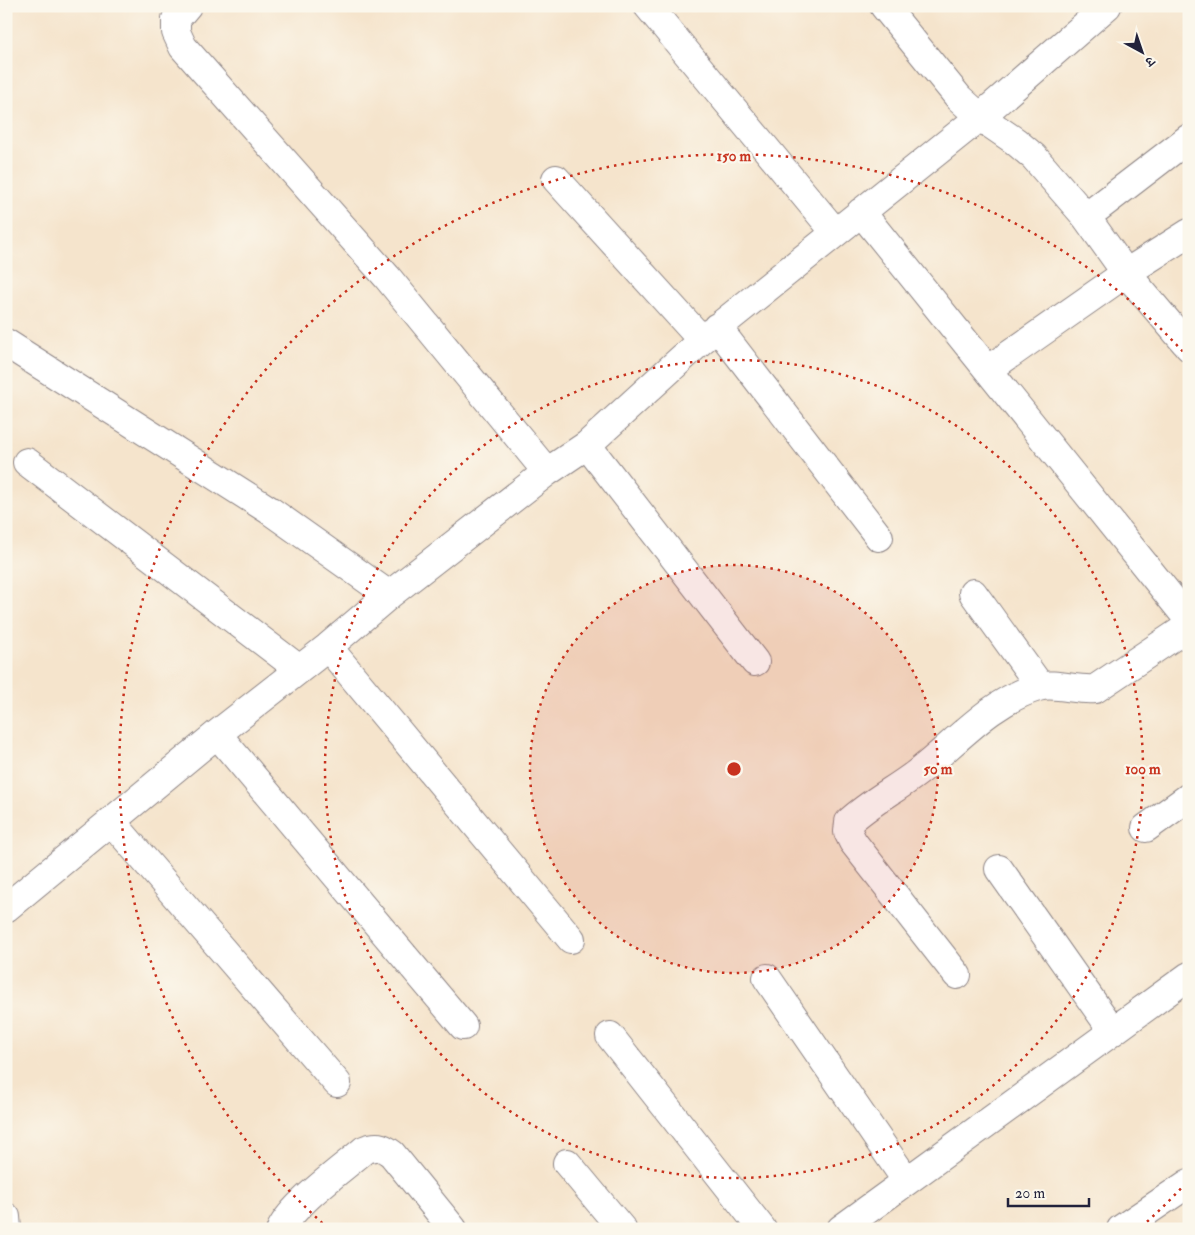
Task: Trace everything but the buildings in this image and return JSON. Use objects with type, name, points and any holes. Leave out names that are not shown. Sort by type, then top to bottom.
[{"type":"street","points":[[187,6],[176,19],[176,32],[183,46],[387,277],[547,472]]},
{"type":"street","points":[[648,6],[834,232]]},
{"type":"street","points":[[884,6],[959,98],[980,117],[1015,141],[1034,157],[1086,217],[1126,273],[1189,347]]},
{"type":"street","points":[[6,908],[217,734],[328,647],[389,595],[547,472],[587,445],[710,334],[834,232],[980,117],[1106,6]]},
{"type":"street","points":[[1086,217],[1189,138]]},
{"type":"street","points":[[556,179],[710,334],[879,537]]},
{"type":"street","points":[[861,212],[1189,620]]},
{"type":"street","points":[[989,369],[1126,273],[1189,232]]},
{"type":"street","points":[[6,343],[269,510],[389,595]]},
{"type":"street","points":[[587,445],[755,662]]},
{"type":"street","points":[[27,462],[299,669]]},
{"type":"street","points":[[973,593],[1040,686]]},
{"type":"street","points":[[958,976],[853,842],[848,832],[849,822],[917,772],[986,714],[1010,700],[1040,686],[1082,690],[1095,689],[1189,626]]},
{"type":"street","points":[[328,647],[571,939]]},
{"type":"street","points":[[217,734],[463,1026]]},
{"type":"street","points":[[1146,828],[1189,797]]},
{"type":"street","points":[[111,822],[337,1083]]},
{"type":"street","points":[[999,869],[1112,1030]]},
{"type":"street","points":[[841,1229],[1112,1030],[1189,976]]},
{"type":"street","points":[[767,978],[906,1180]]},
{"type":"street","points":[[610,1036],[762,1229]]},
{"type":"street","points":[[281,1229],[286,1218],[300,1205],[364,1150],[374,1145],[384,1148],[392,1154],[453,1229]]},
{"type":"street","points":[[567,1163],[622,1229]]},
{"type":"street","points":[[1121,1229],[1189,1182]]},
{"type":"street","points":[[6,1217],[7,1229]]}]
